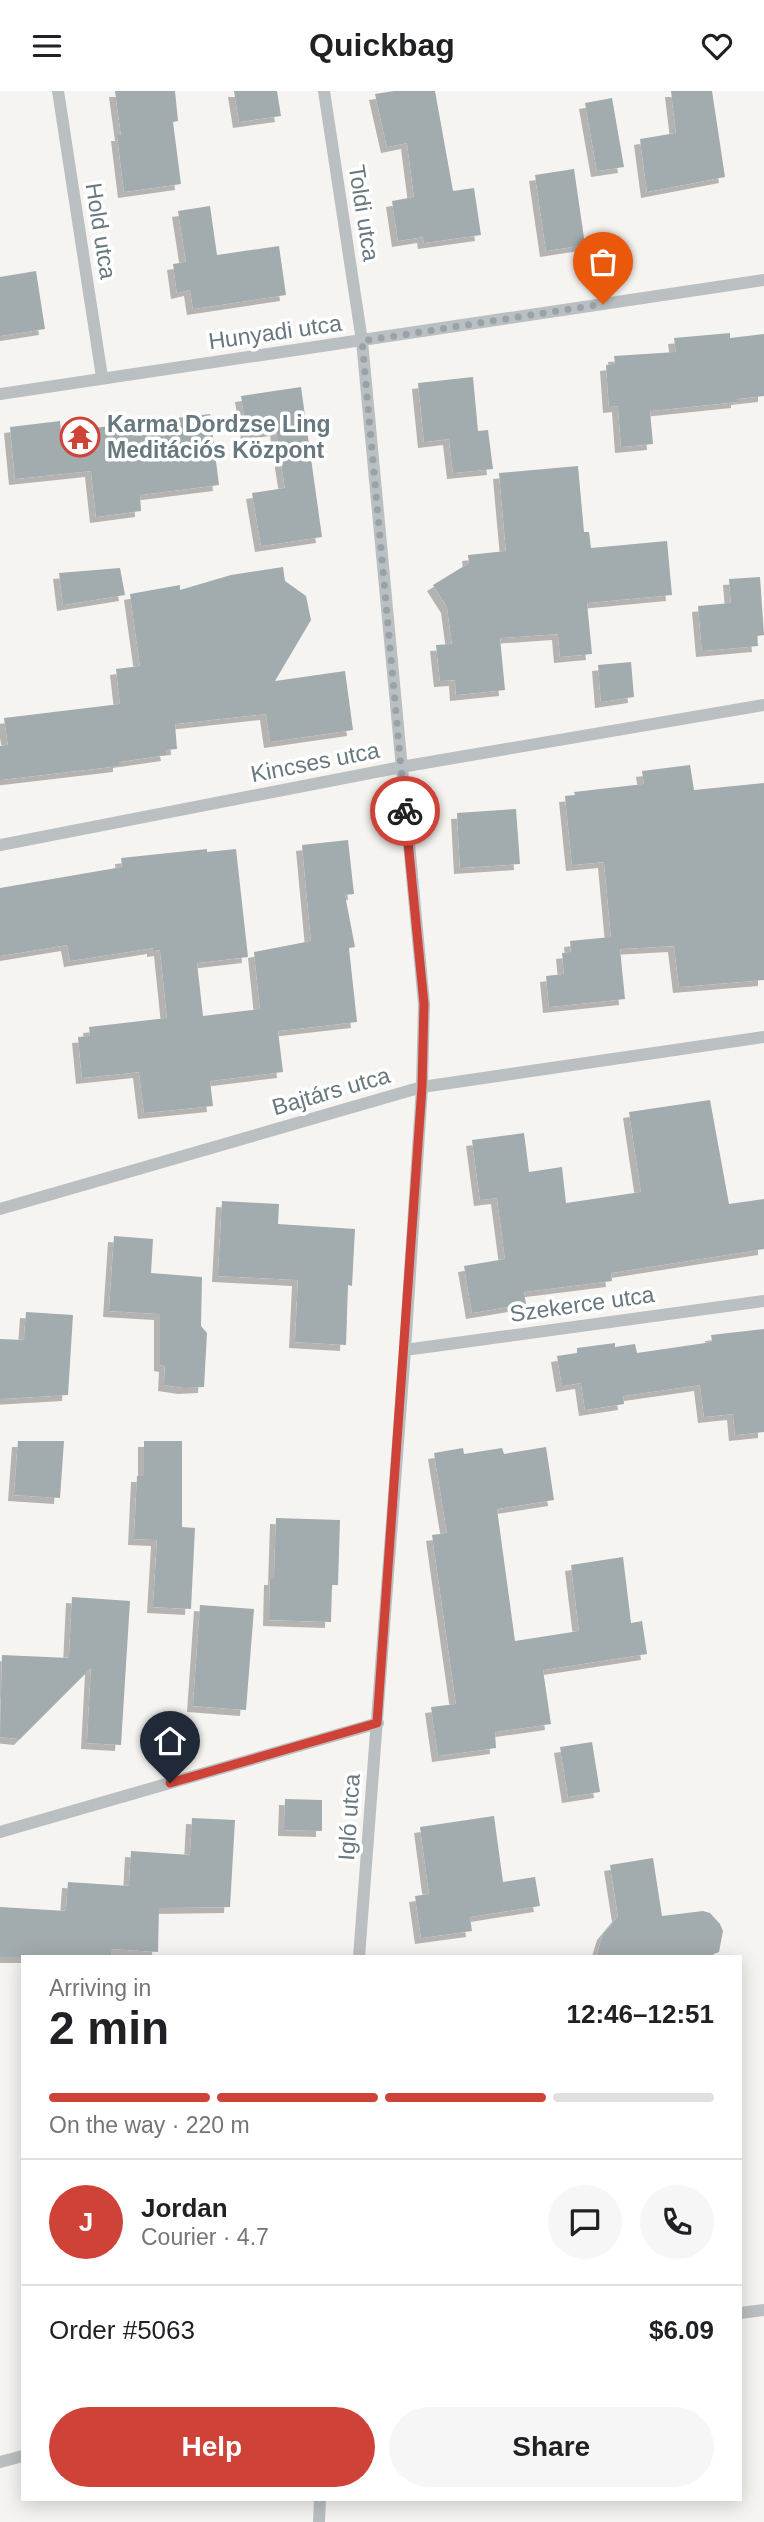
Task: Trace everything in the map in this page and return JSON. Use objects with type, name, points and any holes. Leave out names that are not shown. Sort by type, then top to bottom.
[{"type":"street","name":"Hold utca","points":[[58,91],[102,377]]},
{"type":"street","name":"Toldi utca","points":[[324,91],[362,341]]},
{"type":"street","name":"Hunyadi utca","points":[[0,394],[764,280]]},
{"type":"street","name":"Igló utca","points":[[359,1955],[405,1350],[422,1087],[424,1004],[362,341]]},
{"type":"street","name":"Kincses utca","points":[[0,845],[401,767],[764,705]]},
{"type":"street","name":"Bajtárs utca","points":[[0,1209],[422,1087],[764,1037]]},
{"type":"street","name":"Szekerce utca","points":[[405,1350],[764,1301]]},
{"type":"street","points":[[0,1832],[377,1723]]},
{"type":"street","points":[[742,2313],[764,2310]]},
{"type":"street","points":[[0,2462],[21,2457]]},
{"type":"street","points":[[319,2522],[320,2501]]},
{"type":"building","points":[[115,91],[175,91],[178,121],[173,122],[181,184],[124,192]]},
{"type":"building","points":[[234,91],[277,91],[281,116],[239,122]]},
{"type":"building","points":[[435,91],[453,191],[474,188],[481,235],[424,243],[423,237],[398,241],[392,201],[414,197],[407,143],[387,147],[375,94]]},
{"type":"building","points":[[671,91],[712,91],[725,177],[647,192],[640,139],[676,133]]},
{"type":"building","points":[[612,98],[624,167],[597,171],[585,103]]},
{"type":"building","points":[[574,169],[585,245],[546,251],[535,175]]},
{"type":"building","points":[[210,206],[217,255],[279,246],[286,295],[193,309],[190,290],[177,293],[173,264],[186,262],[178,211]]},
{"type":"building","points":[[36,271],[45,329],[0,336],[0,277]]},
{"type":"building","points":[[730,333],[730,338],[764,334],[764,396],[737,399],[737,402],[650,411],[653,444],[621,447],[618,406],[609,407],[606,365],[615,364],[614,356],[676,352],[674,338]]},
{"type":"building","points":[[473,377],[478,431],[488,430],[493,469],[453,473],[449,439],[424,442],[418,383]]},
{"type":"building","points":[[301,387],[322,537],[261,546],[252,493],[285,488],[276,430],[247,434],[241,396]]},
{"type":"building","points":[[210,414],[219,485],[140,495],[141,511],[96,517],[91,471],[15,479],[10,427],[60,421],[61,432]]},
{"type":"building","points":[[578,466],[584,532],[589,532],[591,548],[667,541],[672,595],[587,603],[592,654],[560,657],[558,634],[500,638],[505,690],[456,695],[455,680],[440,681],[436,645],[452,644],[447,607],[433,585],[469,563],[468,555],[506,551],[499,473]]},
{"type":"building","points":[[283,567],[285,581],[306,596],[311,620],[275,681],[345,671],[353,730],[270,742],[266,714],[175,724],[177,749],[166,750],[167,755],[119,762],[119,766],[0,780],[0,746],[8,745],[4,718],[120,704],[116,669],[140,666],[130,594],[180,585],[180,590],[231,575]]},
{"type":"building","points":[[120,568],[125,595],[63,605],[59,573]]},
{"type":"building","points":[[760,577],[764,635],[757,636],[758,646],[702,651],[698,606],[731,603],[729,579]]},
{"type":"building","points":[[631,662],[634,697],[601,702],[598,665]]},
{"type":"building","points":[[690,765],[694,790],[764,783],[764,980],[679,987],[674,946],[620,949],[625,999],[549,1007],[546,976],[564,974],[562,953],[571,952],[570,941],[611,937],[604,862],[572,865],[565,796],[575,795],[574,792],[644,784],[642,771]]},
{"type":"building","points":[[516,809],[520,864],[460,868],[457,813]]},
{"type":"building","points":[[348,840],[354,894],[345,895],[355,947],[349,948],[357,1022],[278,1031],[283,1072],[210,1081],[213,1106],[144,1113],[139,1072],[82,1078],[78,1037],[90,1036],[89,1027],[167,1018],[160,950],[153,951],[153,948],[70,961],[67,945],[0,956],[0,888],[122,867],[121,858],[207,849],[207,852],[236,849],[248,957],[197,963],[203,1016],[260,1009],[254,952],[311,941],[302,845]]},
{"type":"building","points":[[710,1100],[729,1204],[764,1199],[764,1249],[611,1273],[612,1281],[524,1292],[526,1304],[472,1313],[464,1266],[505,1259],[497,1198],[480,1200],[472,1140],[524,1133],[529,1172],[562,1167],[566,1203],[641,1192],[629,1112]]},
{"type":"building","points":[[222,1201],[279,1204],[278,1224],[355,1229],[352,1286],[348,1285],[346,1345],[295,1342],[298,1280],[218,1276]]},
{"type":"building","points":[[114,1236],[153,1239],[151,1273],[202,1277],[201,1326],[207,1333],[204,1387],[164,1385],[165,1366],[160,1365],[160,1314],[109,1311]]},
{"type":"building","points":[[26,1312],[73,1315],[68,1395],[0,1399],[0,1339],[24,1340]]},
{"type":"building","points":[[764,1329],[764,1432],[735,1435],[733,1414],[704,1417],[700,1385],[623,1396],[624,1404],[585,1410],[581,1383],[562,1386],[557,1356],[577,1353],[577,1348],[615,1343],[615,1347],[635,1344],[637,1353],[712,1342],[711,1335]]},
{"type":"building","points":[[18,1441],[64,1441],[60,1498],[14,1495]]},
{"type":"building","points":[[144,1441],[182,1441],[182,1527],[195,1528],[191,1609],[153,1607],[157,1540],[134,1539],[137,1476],[144,1476]]},
{"type":"building","points":[[546,1447],[554,1500],[497,1509],[515,1641],[579,1631],[571,1565],[623,1557],[631,1623],[642,1621],[647,1654],[543,1670],[551,1724],[495,1732],[496,1748],[438,1756],[431,1707],[456,1704],[432,1535],[447,1533],[434,1453],[463,1448],[464,1454],[502,1448],[504,1454]]},
{"type":"building","points":[[276,1518],[340,1520],[338,1585],[332,1585],[331,1622],[269,1620],[270,1579],[274,1579]]},
{"type":"building","points":[[72,1597],[130,1601],[121,1745],[87,1743],[91,1668],[20,1739],[0,1737],[2,1655],[69,1658]]},
{"type":"building","points":[[200,1605],[254,1609],[246,1710],[193,1706]]},
{"type":"building","points":[[592,1742],[600,1792],[568,1797],[560,1747]]},
{"type":"building","points":[[285,1799],[322,1800],[322,1831],[284,1830]]},
{"type":"building","points":[[494,1816],[503,1882],[535,1877],[540,1906],[470,1917],[472,1931],[421,1938],[415,1896],[429,1894],[420,1827]]},
{"type":"building","points":[[192,1818],[235,1820],[230,1907],[159,1908],[158,1952],[112,1949],[111,1955],[0,1957],[0,1907],[66,1911],[68,1882],[129,1886],[131,1851],[190,1855]]},
{"type":"building","points":[[653,1858],[662,1916],[703,1911],[710,1913],[723,1931],[719,1952],[712,1955],[597,1955],[603,1934],[618,1916],[610,1865]]},
{"type":"way so far","points":[[405,811],[362,341],[603,304]]},
{"type":"place","name":"Karma Dordzse Ling Meditációs Központ","points":[[80,437]]},
{"type":"route","points":[[170,1783],[377,1723],[422,1087],[424,1004],[405,811]]}]
